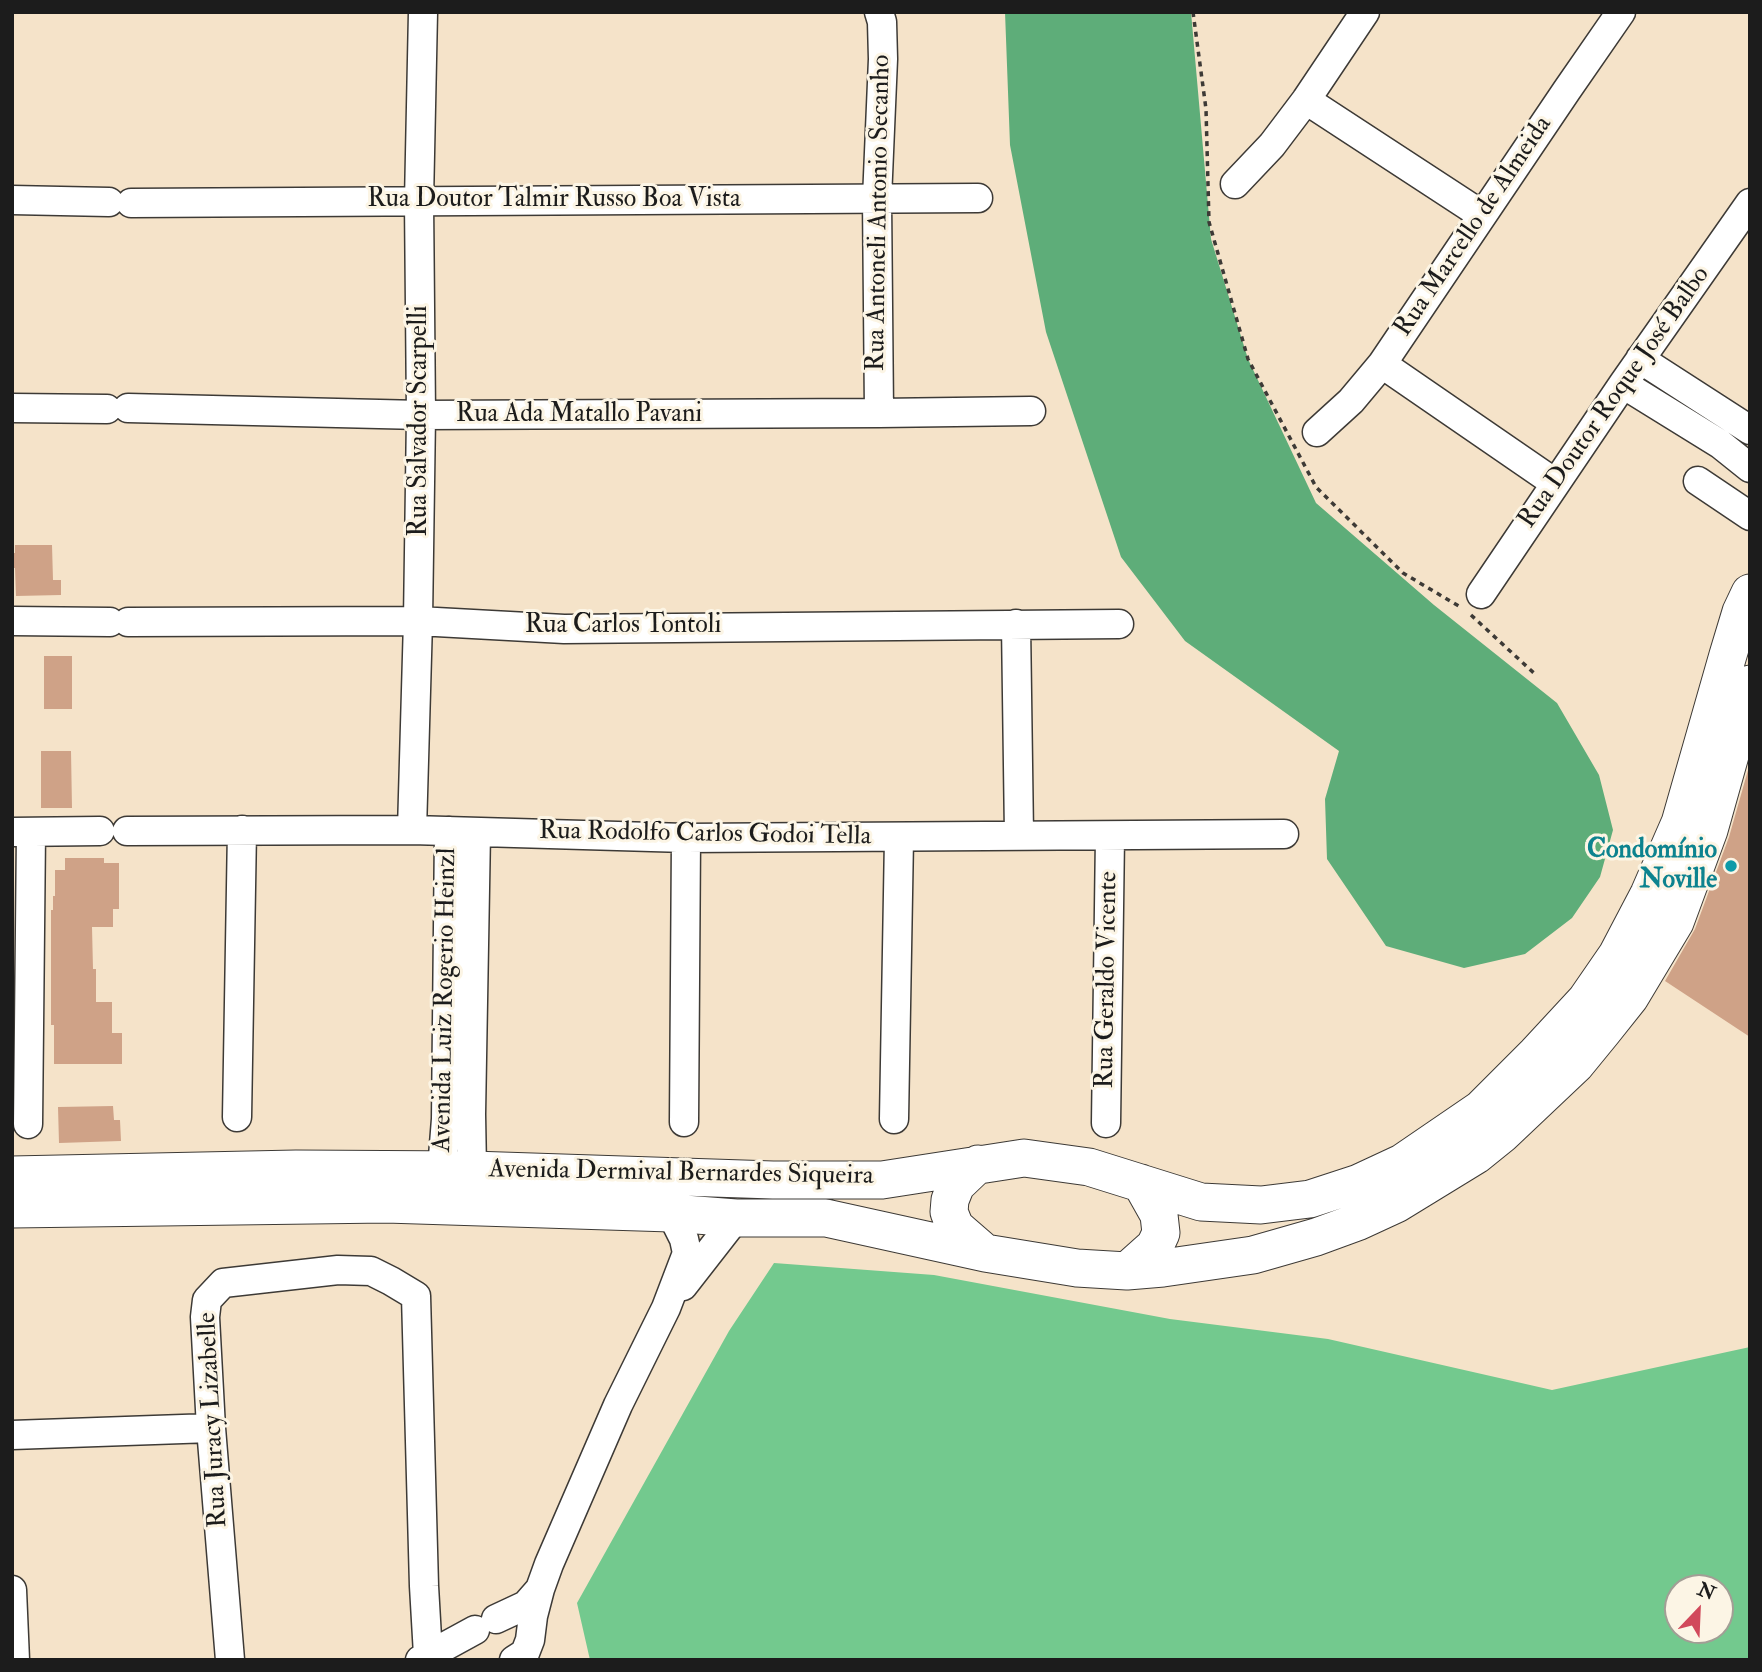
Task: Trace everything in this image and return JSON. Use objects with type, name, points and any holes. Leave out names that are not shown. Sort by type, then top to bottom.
[{"type":"main road","name":"Avenida Dermival Bernardes Siqueira","points":[[12,1175],[296,1169],[457,1169],[773,1180],[882,1180],[1024,1158],[1089,1167],[1201,1202],[1261,1205],[1310,1199],[1359,1183],[1402,1163],[1480,1109],[1586,1000],[1617,955],[1649,894],[1680,823],[1741,612],[1750,593]]},
{"type":"main road","name":"Avenida Dermival Bernardes Siqueira","points":[[12,1209],[386,1204],[671,1213],[736,1218],[826,1218],[985,1253],[1077,1268],[1127,1271],[1253,1255],[1316,1237],[1396,1204],[1476,1155],[1503,1134],[1576,1064],[1630,997],[1675,922],[1709,830],[1750,684]]},
{"type":"main road","points":[[978,1164],[956,1185],[949,1212],[955,1227],[985,1253]]},
{"type":"main road","points":[[1127,1271],[1155,1247],[1161,1233],[1159,1215],[1141,1183]]},
{"type":"street","name":"Rua Salvador Scarpelli","points":[[412,830],[421,415],[419,201],[423,12]]},
{"type":"street","name":"Rua Antoneli Antonio Secanho","points":[[879,12],[882,22],[883,59],[877,199],[879,414]]},
{"type":"street","points":[[1236,184],[1272,145],[1306,100],[1365,12]]},
{"type":"street","name":"Rua Marcello de Almeida","points":[[1317,432],[1351,401],[1382,364],[1621,12]]},
{"type":"street","points":[[1306,100],[1482,215]]},
{"type":"street","name":"Rua Doutor Talmir Russo Boa Vista","points":[[12,200],[120,202],[978,198]]},
{"type":"street","name":"Rua Doutor Roque José Balbo","points":[[1481,594],[1640,359],[1750,203]]},
{"type":"street","points":[[1640,359],[1750,430]]},
{"type":"street","points":[[1382,364],[1555,483]]},
{"type":"street","points":[[1623,384],[1720,444],[1750,468]]},
{"type":"street","name":"Rua Ada Matallo Pavani","points":[[12,408],[421,415],[1031,411]]},
{"type":"street","points":[[1698,481],[1750,516]]},
{"type":"street","name":"Rua Carlos Tontoli","points":[[12,621],[418,621],[564,629],[1119,624]]},
{"type":"street","points":[[1016,624],[1020,835]]},
{"type":"street","points":[[237,1117],[242,830]]},
{"type":"street","name":"Rua Rodolfo Carlos Godoi Tella","points":[[21,832],[412,830],[686,838],[1284,834]]},
{"type":"street","name":"Avenida Luiz Rogerio Heinzl","points":[[457,1169],[471,1114],[463,831]]},
{"type":"street","points":[[21,832],[28,1124]]},
{"type":"street","name":"Rua Geraldo Vicente","points":[[1106,1124],[1110,836]]},
{"type":"street","points":[[684,1122],[686,838]]},
{"type":"street","points":[[894,1119],[899,838]]},
{"type":"street","points":[[514,1660],[525,1653],[540,1589],[549,1564],[618,1405],[666,1308],[687,1253],[684,1239],[671,1213]]},
{"type":"street","points":[[666,1308],[736,1218]]},
{"type":"street","name":"Rua Juracy Lizabelle","points":[[230,1660],[211,1428],[205,1317],[207,1300],[223,1283],[338,1270],[371,1271],[416,1296],[424,1657]]},
{"type":"street","points":[[12,1435],[211,1428]]},
{"type":"street","points":[[424,1657],[526,1605],[540,1589]]},
{"type":"street","points":[[12,1590],[16,1660]]},
{"type":"path","points":[[1193,12],[1206,109],[1209,222],[1248,359],[1316,487],[1403,573],[1464,609],[1536,676]]},
{"type":"green space","points":[[1005,12],[1191,12],[1211,239],[1248,359],[1316,503],[1434,605],[1557,703],[1599,775],[1613,830],[1600,877],[1572,918],[1525,954],[1464,968],[1386,946],[1327,859],[1325,799],[1339,751],[1185,641],[1121,557],[1046,332],[1010,145]]},
{"type":"green space","points":[[774,1263],[934,1275],[1170,1319],[1328,1339],[1552,1390],[1750,1347],[1750,1660],[590,1660],[577,1603],[729,1331]]},
{"type":"building","points":[[15,545],[52,545],[53,580],[61,580],[61,595],[16,596],[15,568],[12,568]]},
{"type":"building","points":[[44,656],[72,656],[72,709],[44,709]]},
{"type":"building","points":[[41,751],[71,751],[72,808],[41,808]]},
{"type":"building","name":"Condomínio Noville","points":[[1750,763],[1750,1037],[1665,981],[1695,929],[1729,837]]},
{"type":"building","points":[[65,858],[104,858],[104,863],[119,863],[119,909],[113,909],[113,927],[92,927],[96,1002],[112,1002],[112,1033],[122,1033],[122,1064],[54,1064],[54,1025],[51,1025],[51,910],[55,896],[55,870],[65,870]]},
{"type":"building","points":[[113,1106],[114,1120],[120,1120],[121,1141],[59,1143],[58,1107]]},
{"type":"place","name":"Condomínio Noville","points":[[1731,866]]}]
